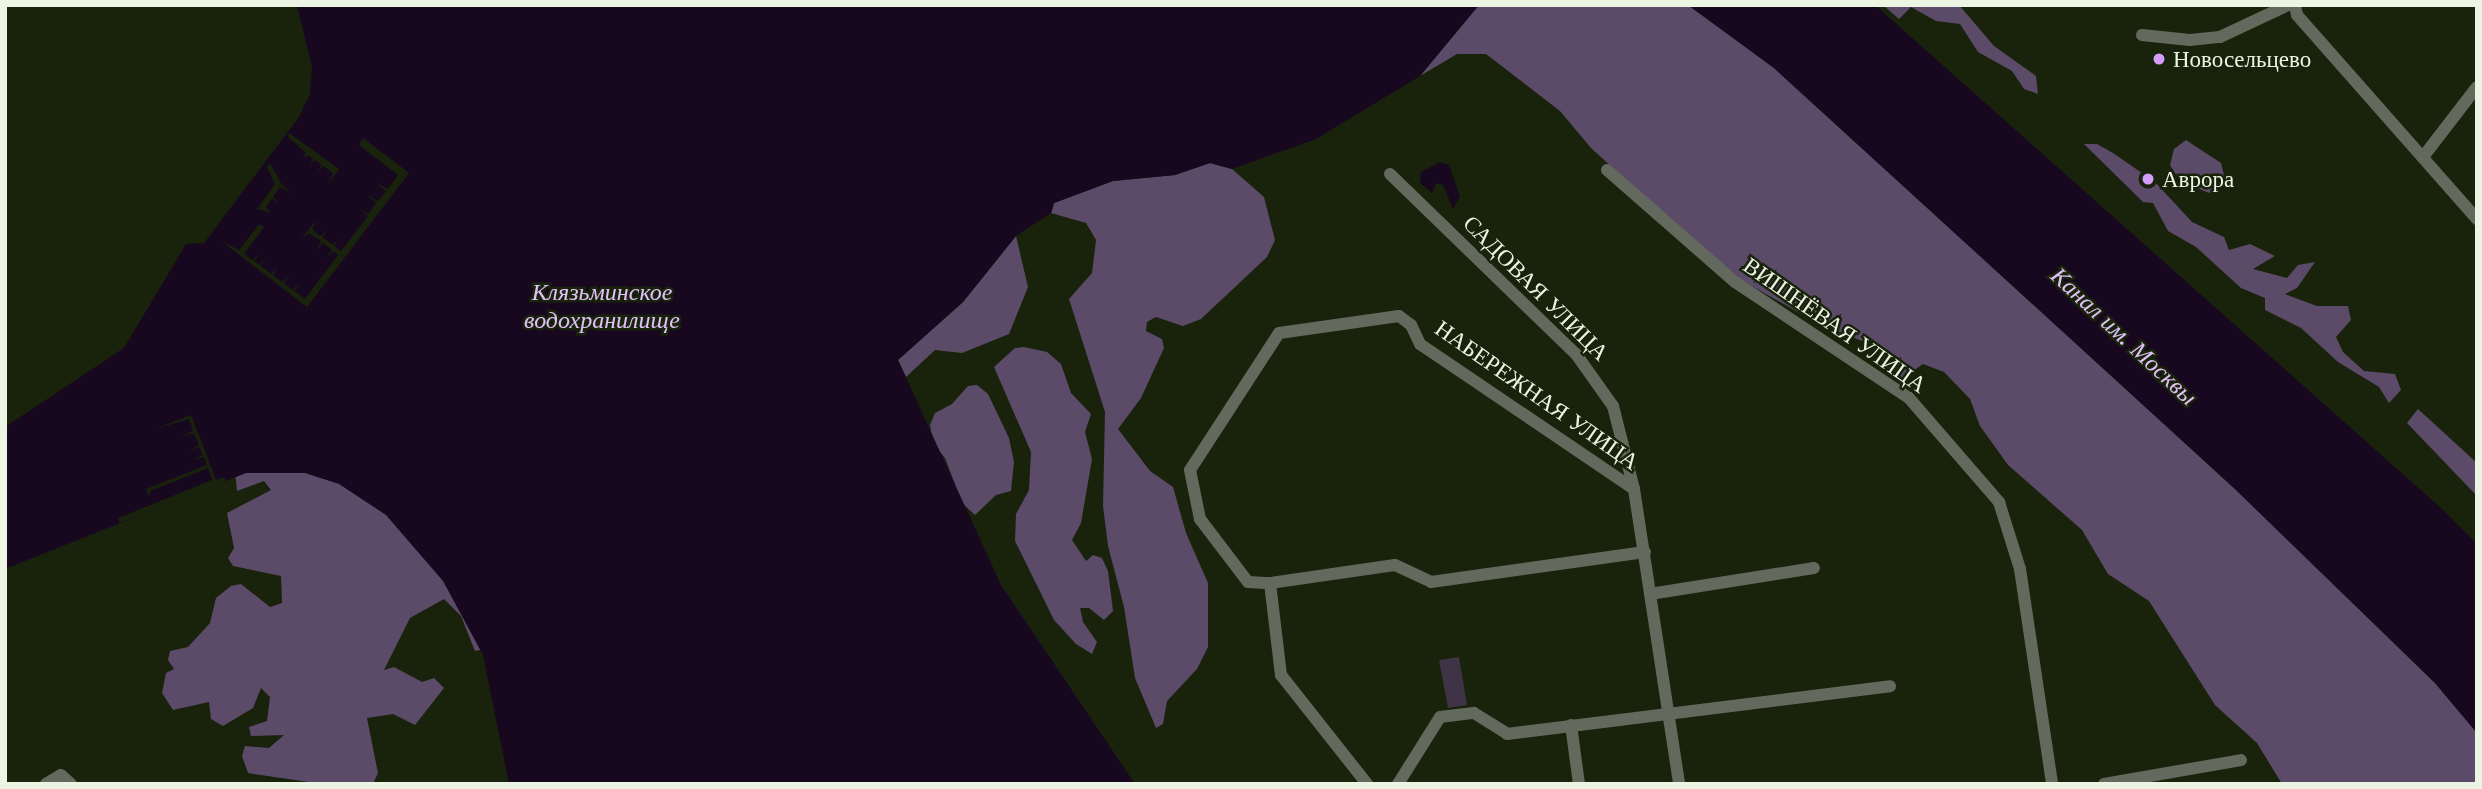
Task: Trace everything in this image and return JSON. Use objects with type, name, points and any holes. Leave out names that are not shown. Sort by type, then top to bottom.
[{"type":"street","points":[[2142,35],[2190,40],[2220,37],[2288,5]]},
{"type":"street","points":[[2295,5],[2297,15],[2477,219]]},
{"type":"street","points":[[2423,157],[2477,87]]},
{"type":"street","name":"ВИШНЁВАЯ УЛИЦА","points":[[1607,170],[1735,282],[1909,398],[1999,502],[2020,569],[2052,784]]},
{"type":"street","name":"САДОВАЯ УЛИЦА","points":[[1390,174],[1576,354],[1603,388],[1621,427],[1634,489],[1679,784]]},
{"type":"street","name":"НАБЕРЕЖНАЯ УЛИЦА","points":[[1270,583],[1248,582],[1200,519],[1190,470],[1279,333],[1399,316],[1411,325],[1420,344],[1634,489]]},
{"type":"street","points":[[1367,784],[1281,675],[1270,583],[1395,565],[1431,582],[1645,552]]},
{"type":"street","points":[[1650,594],[1814,568]]},
{"type":"street","points":[[1398,784],[1440,717],[1475,713],[1507,734],[1890,686]]},
{"type":"street","points":[[1571,725],[1579,784]]},
{"type":"street","points":[[2104,784],[2241,760]]},
{"type":"street","points":[[46,784],[61,775],[71,784]]},
{"type":"shaded area","points":[[1479,5],[1688,5],[1774,68],[2235,489],[2435,683],[2477,733],[2477,784],[2282,784],[2257,743],[2215,705],[2149,601],[2108,574],[2082,530],[2008,465],[1980,426],[1970,399],[1944,372],[1923,364],[1900,380],[1891,376],[1870,344],[1819,324],[1727,272],[1591,148],[1560,111],[1486,54],[1457,54],[1420,76]]},
{"type":"shaded area","points":[[1883,5],[1959,5],[1994,46],[2036,76],[2038,94],[2024,89],[2012,71],[1978,52],[1960,24],[1936,21],[1911,7],[1899,19]]},
{"type":"shaded area","points":[[2186,140],[2221,163],[2225,179],[2209,193],[2180,181],[2170,165],[2174,149]]},
{"type":"shaded area","points":[[2084,144],[2097,144],[2155,182],[2192,222],[2224,237],[2229,250],[2250,244],[2275,256],[2253,269],[2287,278],[2298,265],[2315,262],[2297,288],[2285,294],[2317,306],[2348,306],[2351,320],[2336,337],[2343,352],[2364,371],[2395,374],[2401,390],[2389,403],[2379,387],[2338,362],[2301,328],[2265,310],[2265,298],[2241,288],[2196,247],[2168,231],[2153,203],[2143,202]]},
{"type":"shaded area","points":[[1210,163],[1232,169],[1264,197],[1275,240],[1267,257],[1201,319],[1183,326],[1156,317],[1147,322],[1146,331],[1162,339],[1164,348],[1141,398],[1118,429],[1150,471],[1173,487],[1186,533],[1208,583],[1208,647],[1197,669],[1167,701],[1163,724],[1156,728],[1135,678],[1124,607],[1108,546],[1103,506],[1105,412],[1069,299],[1092,273],[1096,240],[1086,223],[1051,213],[1054,203],[1113,181],[1175,175]]},
{"type":"shaded area","points":[[1016,236],[1028,287],[1009,334],[962,353],[935,350],[906,377],[898,360],[963,302]]},
{"type":"shaded area","points":[[1024,347],[1047,352],[1061,364],[1071,393],[1091,414],[1085,432],[1092,459],[1081,523],[1072,540],[1086,561],[1093,555],[1102,558],[1108,571],[1113,611],[1104,620],[1089,608],[1080,608],[1083,622],[1097,642],[1092,654],[1076,644],[1054,620],[1015,541],[1016,514],[1029,490],[1031,452],[994,367],[1015,348]]},
{"type":"shaded area","points":[[977,385],[988,394],[1009,438],[1014,462],[1011,491],[996,495],[975,515],[962,503],[945,458],[933,443],[930,425],[935,413],[952,404],[968,386]]},
{"type":"shaded area","points":[[2418,409],[2477,463],[2477,496],[2407,423]]},
{"type":"shaded area","points":[[331,469],[411,519],[489,648],[475,651],[461,616],[444,599],[410,618],[384,670],[394,667],[422,682],[434,678],[444,688],[415,725],[393,714],[367,718],[378,773],[373,784],[322,784],[248,773],[242,756],[245,746],[269,748],[284,735],[251,736],[249,727],[267,721],[270,697],[261,688],[253,708],[223,726],[211,719],[209,702],[173,710],[162,693],[166,673],[174,669],[168,660],[170,651],[188,647],[210,623],[216,598],[231,586],[241,584],[270,607],[282,603],[281,576],[233,566],[228,558],[234,548],[227,513],[271,490],[264,481],[237,491],[235,471]]},
{"type":"shaded area","points":[[1459,657],[1467,705],[1448,708],[1439,660]]},
{"type":"water","name":"Клязьминское водохранилище","points":[[297,5],[1479,5],[1420,76],[1316,139],[1232,169],[1210,163],[1175,175],[1113,181],[1054,203],[1051,213],[1016,236],[963,302],[898,360],[1001,585],[1135,784],[509,784],[483,655],[443,581],[386,515],[339,484],[305,473],[246,473],[5,569],[5,427],[124,348],[186,244],[204,243],[299,117],[310,94],[312,67]]},
{"type":"water","name":"Канал им. Москвы","points":[[1688,5],[1875,5],[2441,508],[2477,544],[2477,733],[2435,683],[2235,489],[1774,68]]},
{"type":"water","points":[[1440,162],[1449,165],[1460,197],[1453,209],[1443,185],[1436,183],[1432,193],[1420,183],[1421,172]]},
{"type":"pier","points":[[289,133],[339,169],[328,184],[333,173],[323,166],[316,173],[322,165],[315,160],[309,165],[313,159],[308,155],[302,159],[306,153],[287,136]]},
{"type":"pier","points":[[363,138],[409,173],[307,307],[220,240],[239,250],[259,224],[264,227],[244,254],[252,260],[260,253],[254,261],[260,265],[265,258],[261,266],[271,274],[277,267],[273,275],[282,282],[290,275],[284,283],[292,290],[300,283],[294,291],[305,299],[338,255],[334,251],[326,258],[332,250],[323,243],[316,251],[321,241],[309,233],[300,240],[317,219],[312,229],[320,236],[328,229],[322,237],[333,245],[339,237],[334,246],[341,251],[368,216],[359,209],[368,214],[376,203],[367,195],[378,201],[386,191],[376,183],[388,189],[398,175],[359,145]]},
{"type":"pier","points":[[270,163],[282,185],[292,193],[280,187],[273,197],[279,205],[272,199],[266,207],[271,213],[257,209],[275,184],[267,167]]},
{"type":"pier","points":[[191,415],[216,480],[224,477],[226,484],[119,523],[118,518],[212,480],[208,468],[150,491],[150,497],[146,489],[207,465],[204,457],[192,460],[203,455],[199,447],[188,451],[199,445],[194,433],[182,436],[193,431],[189,419],[152,430]]},
{"type":"place","name":"Новосельцево","points":[[2159,59]]},
{"type":"place","name":"Аврора","points":[[2148,179]]}]
